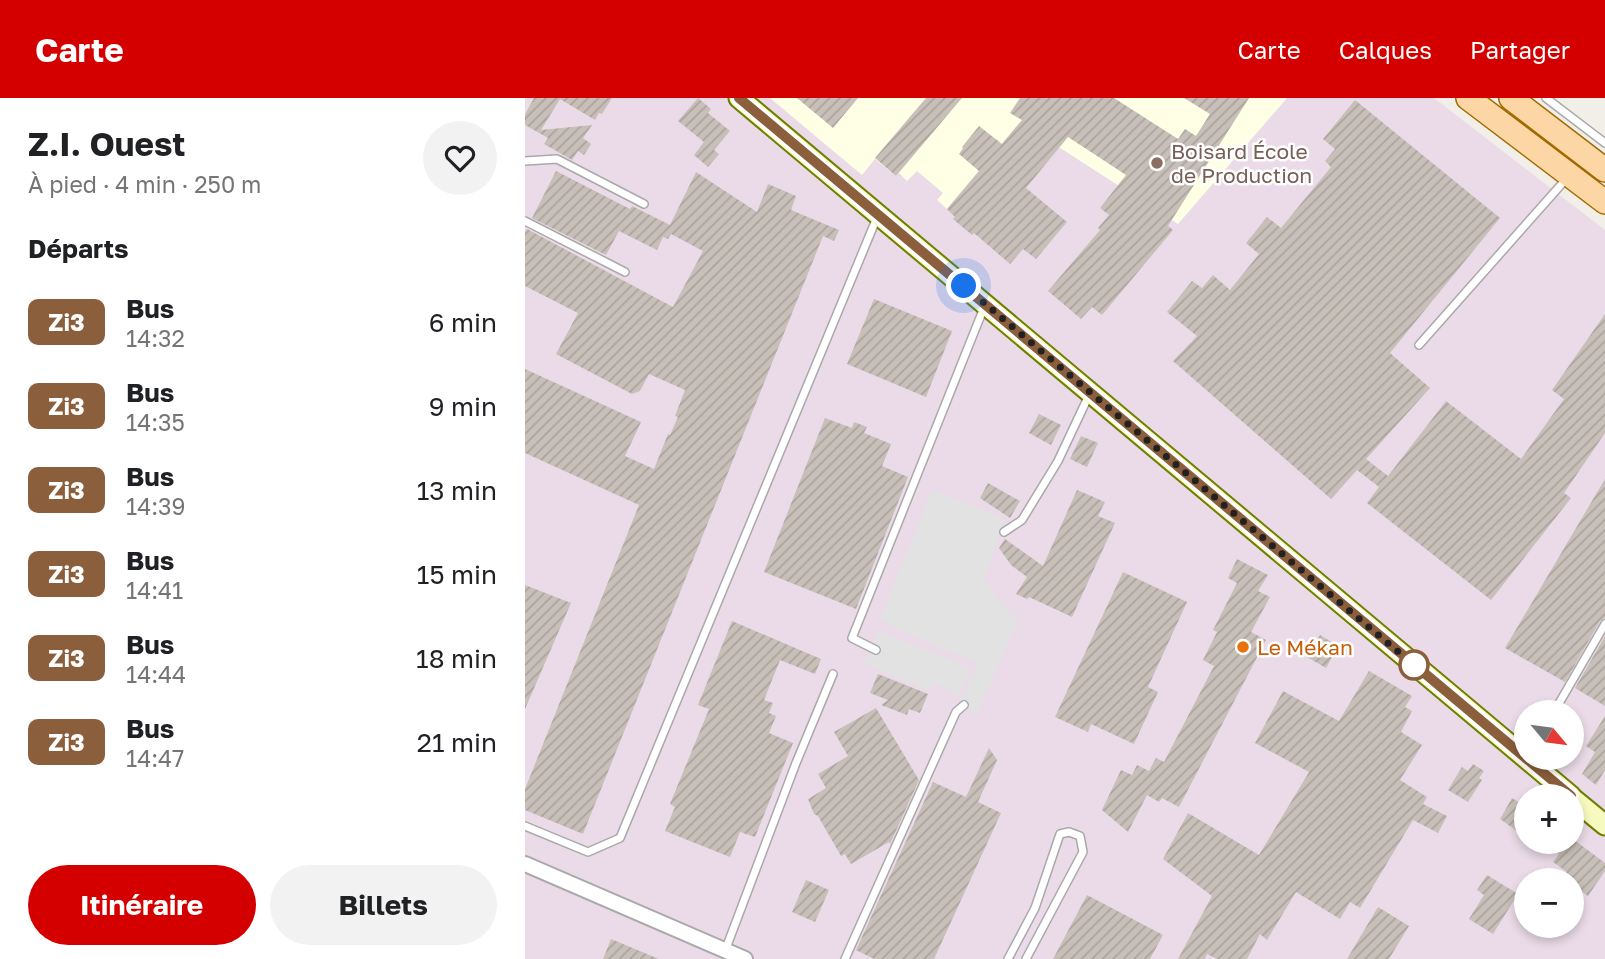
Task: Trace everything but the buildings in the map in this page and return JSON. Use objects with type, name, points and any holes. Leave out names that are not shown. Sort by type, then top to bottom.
[{"type":"main road","points":[[1468,98],[1605,202]]},
{"type":"main road","points":[[1511,98],[1605,170]]},
{"type":"street","points":[[739,98],[1514,746]]},
{"type":"street","points":[[1541,770],[1557,784]]},
{"type":"street","points":[[1584,808],[1605,825]]},
{"type":"street","points":[[525,864],[745,959]]},
{"type":"lane","points":[[1546,98],[1605,144]]},
{"type":"lane","points":[[525,161],[557,159],[644,204]]},
{"type":"lane","points":[[1419,345],[1570,175]]},
{"type":"lane","points":[[525,826],[588,852],[620,838],[878,215]]},
{"type":"lane","points":[[525,221],[625,272]]},
{"type":"lane","points":[[876,650],[852,638],[985,304]]},
{"type":"lane","points":[[1004,532],[1022,520],[1058,461],[1090,393]]},
{"type":"lane","points":[[1561,700],[1605,624]]},
{"type":"lane","points":[[725,952],[796,763],[833,674]]},
{"type":"lane","points":[[845,959],[956,712],[964,705]]},
{"type":"lane","points":[[1008,959],[1035,908],[1060,834],[1069,832],[1080,836],[1083,852],[1026,959]]},
{"type":"shaded area","points":[[525,98],[1434,98],[1605,230],[1605,959],[525,959]]},
{"type":"shaded area","name":"Boisard École de Production","points":[[770,98],[1287,98],[1178,224],[1020,122],[947,209],[937,200],[943,193],[917,171],[907,181],[899,173],[896,176],[875,159],[862,175]]},
{"type":"shaded area","points":[[933,490],[1005,519],[984,580],[1018,621],[977,714],[960,702],[978,665],[976,662],[894,628],[880,618]]},
{"type":"shaded area","points":[[879,631],[972,669],[958,696],[936,683],[929,691],[864,664]]},
{"type":"bus line","name":"Zi3","points":[[739,98],[1557,784]]},
{"type":"place","name":"Boisard École de Production","points":[[1157,163]]},
{"type":"place","name":"Le Mékan","points":[[1243,647]]},
{"type":"route","points":[[964,286],[1414,665]]}]
